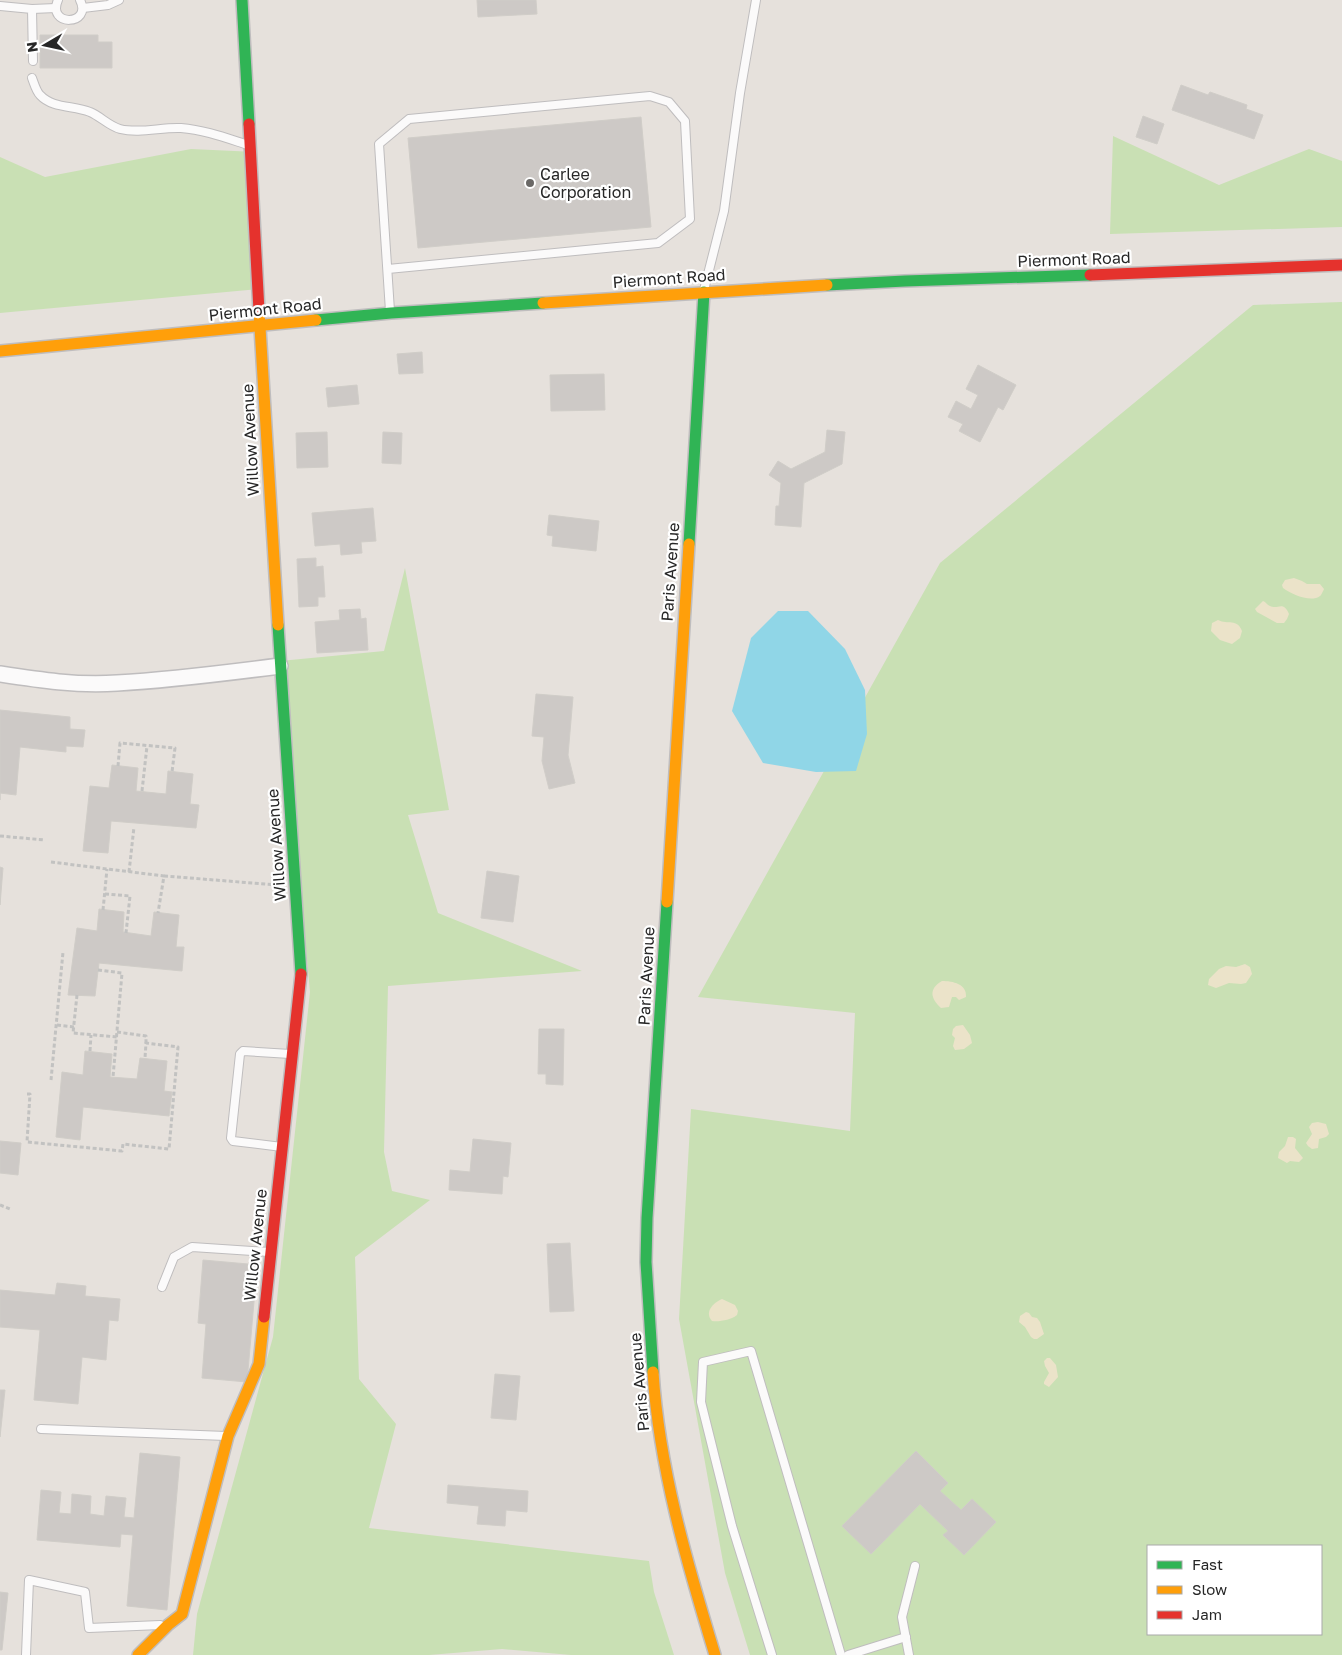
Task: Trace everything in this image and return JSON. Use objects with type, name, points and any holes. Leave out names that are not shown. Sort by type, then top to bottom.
[{"type":"street","name":"Willow Avenue","points":[[138,1655],[182,1614],[228,1436],[259,1364],[301,970],[280,666],[242,0]]},
{"type":"street","name":"Piermont Road","points":[[0,351],[390,313],[704,292],[905,281],[1150,273],[1342,264]]},
{"type":"street","name":"Paris Avenue","points":[[704,292],[647,1218],[646,1262],[654,1394],[666,1470],[680,1534],[715,1655]]},
{"type":"street","points":[[0,674],[34,680],[117,684],[280,666]]},
{"type":"lane","points":[[0,6],[32,9],[57,4],[59,16],[71,20],[79,16],[82,4],[108,5],[119,0]]},
{"type":"lane","points":[[704,292],[724,211],[740,93],[756,0]]},
{"type":"lane","points":[[32,9],[33,60]]},
{"type":"lane","points":[[32,78],[39,94],[50,102],[60,106],[77,107],[92,112],[118,129],[131,131],[182,128],[210,133],[250,146]]},
{"type":"lane","points":[[388,269],[658,243],[690,220],[685,121],[669,102],[650,96],[409,119],[379,144],[390,313]]},
{"type":"lane","points":[[282,1147],[233,1141],[231,1138],[236,1091],[240,1054],[243,1051],[292,1054]]},
{"type":"lane","points":[[162,1287],[174,1257],[192,1247],[271,1252]]},
{"type":"lane","points":[[772,1655],[732,1526],[701,1402],[703,1362],[751,1352],[841,1655]]},
{"type":"lane","points":[[41,1429],[228,1436]]},
{"type":"lane","points":[[909,1655],[902,1617],[915,1566]]},
{"type":"lane","points":[[26,1655],[29,1580],[85,1592],[89,1628],[168,1625]]},
{"type":"lane","points":[[848,1655],[906,1637]]},
{"type":"path","points":[[118,766],[120,744],[175,748],[172,772]]},
{"type":"path","points":[[142,791],[147,746]]},
{"type":"path","points":[[129,872],[134,827]]},
{"type":"path","points":[[0,836],[45,840]]},
{"type":"path","points":[[51,862],[164,876],[296,887]]},
{"type":"path","points":[[103,910],[107,869]]},
{"type":"path","points":[[158,913],[164,876]]},
{"type":"path","points":[[104,894],[130,896],[126,933]]},
{"type":"path","points":[[51,1080],[63,952]]},
{"type":"path","points":[[98,970],[122,972],[114,1077]]},
{"type":"path","points":[[77,995],[73,1033],[117,1038]]},
{"type":"path","points":[[56,1025],[74,1027]]},
{"type":"path","points":[[117,1032],[146,1036],[145,1058]]},
{"type":"path","points":[[90,1052],[91,1035]]},
{"type":"path","points":[[27,1094],[30,1094],[27,1142],[122,1152],[123,1144],[169,1149],[178,1047],[146,1043]]},
{"type":"path","points":[[0,1205],[10,1209]]},
{"type":"green space","points":[[1113,136],[1219,185],[1309,149],[1342,161],[1342,227],[1110,234]]},
{"type":"green space","points":[[191,149],[256,152],[258,289],[0,313],[0,157],[45,177]]},
{"type":"green space","points":[[1342,302],[1342,1655],[750,1655],[725,1573],[679,1319],[691,1109],[850,1131],[855,1013],[698,997],[940,563],[1253,305]]},
{"type":"green space","points":[[405,568],[449,810],[408,815],[438,913],[582,971],[388,986],[384,1152],[392,1191],[430,1200],[355,1257],[359,1379],[396,1424],[369,1528],[649,1561],[654,1592],[674,1655],[571,1655],[502,1649],[429,1655],[193,1655],[197,1614],[273,1337],[310,992],[280,661],[384,651]]},
{"type":"sand","points":[[1294,578],[1307,584],[1320,584],[1324,589],[1320,596],[1312,599],[1296,595],[1283,588],[1282,585],[1285,580]]},
{"type":"sand","points":[[1263,601],[1269,606],[1285,607],[1289,614],[1284,623],[1277,623],[1257,612],[1255,609]]},
{"type":"sand","points":[[1218,620],[1238,624],[1242,631],[1240,638],[1232,644],[1220,640],[1211,631],[1212,623]]},
{"type":"sand","points":[[1245,964],[1250,967],[1252,974],[1246,983],[1229,983],[1216,988],[1208,985],[1209,979],[1219,969],[1226,966],[1236,967]]},
{"type":"sand","points":[[942,981],[962,986],[966,997],[959,1000],[956,997],[952,997],[949,1007],[941,1008],[932,994],[935,987]]},
{"type":"sand","points":[[963,1025],[970,1035],[972,1043],[964,1049],[955,1050],[953,1046],[955,1038],[952,1035],[953,1029],[956,1026]]},
{"type":"sand","points":[[1312,1123],[1326,1124],[1329,1134],[1319,1139],[1318,1148],[1312,1149],[1306,1143],[1312,1134],[1309,1127]]},
{"type":"sand","points":[[1288,1137],[1296,1139],[1295,1148],[1303,1158],[1299,1162],[1290,1161],[1287,1163],[1278,1158],[1279,1152],[1285,1146]]},
{"type":"sand","points":[[722,1299],[735,1305],[738,1311],[737,1315],[725,1320],[712,1321],[709,1311]]},
{"type":"sand","points":[[1026,1312],[1032,1317],[1037,1318],[1040,1322],[1044,1334],[1037,1339],[1031,1337],[1025,1327],[1019,1322],[1020,1316]]},
{"type":"sand","points":[[1050,1358],[1056,1365],[1058,1377],[1049,1387],[1044,1384],[1049,1373],[1044,1361]]},
{"type":"water","points":[[778,611],[808,611],[845,649],[865,690],[867,734],[856,771],[816,772],[763,763],[732,711],[751,638]]},
{"type":"building","points":[[477,0],[536,0],[537,14],[478,17]]},
{"type":"building","points":[[40,35],[98,35],[98,42],[112,42],[112,68],[40,68]]},
{"type":"building","points":[[1181,85],[1208,95],[1210,92],[1247,105],[1246,109],[1263,115],[1254,139],[1172,110]]},
{"type":"building","points":[[1143,116],[1164,124],[1157,144],[1136,137]]},
{"type":"building","name":"Carlee Corporation","points":[[641,117],[651,227],[418,248],[408,138]]},
{"type":"building","points":[[422,352],[423,373],[399,374],[397,354]]},
{"type":"building","points":[[978,365],[1016,385],[1003,410],[998,407],[980,442],[959,431],[963,424],[948,417],[956,401],[971,409],[978,395],[966,389]]},
{"type":"building","points":[[604,374],[605,410],[551,411],[550,375]]},
{"type":"building","points":[[357,385],[359,404],[328,407],[326,388]]},
{"type":"building","points":[[827,430],[845,432],[842,464],[804,483],[801,527],[775,525],[776,506],[779,506],[781,483],[769,475],[778,461],[791,469],[825,452]]},
{"type":"building","points":[[327,432],[328,467],[297,468],[296,433]]},
{"type":"building","points":[[383,432],[402,433],[401,464],[382,463]]},
{"type":"building","points":[[373,508],[376,541],[361,542],[362,553],[341,555],[340,544],[315,546],[312,513]]},
{"type":"building","points":[[549,515],[599,521],[596,551],[552,546],[553,536],[547,535]]},
{"type":"building","points":[[316,558],[316,567],[323,566],[325,597],[318,597],[318,606],[299,607],[297,559]]},
{"type":"building","points":[[360,609],[361,619],[366,618],[368,650],[317,653],[315,622],[340,620],[339,610]]},
{"type":"building","points":[[536,694],[573,697],[568,755],[575,783],[549,789],[542,761],[544,737],[532,736]]},
{"type":"building","points":[[0,710],[70,717],[70,729],[85,730],[83,747],[66,746],[66,752],[20,747],[16,795],[0,793]]},
{"type":"building","points":[[112,765],[138,768],[136,791],[166,794],[168,771],[193,774],[190,804],[199,805],[196,828],[111,821],[108,853],[83,851],[90,786],[109,788]]},
{"type":"building","points":[[0,867],[3,868],[0,905]]},
{"type":"building","points":[[487,871],[519,876],[513,922],[481,918]]},
{"type":"building","points":[[99,909],[124,912],[123,932],[151,936],[154,912],[179,915],[176,947],[184,947],[182,971],[99,963],[95,996],[68,995],[77,928],[97,931]]},
{"type":"building","points":[[539,1029],[564,1029],[563,1085],[546,1084],[546,1074],[538,1074]]},
{"type":"building","points":[[85,1051],[112,1054],[110,1077],[137,1079],[140,1058],[167,1061],[164,1091],[172,1092],[169,1116],[83,1107],[80,1140],[56,1137],[62,1072],[83,1075]]},
{"type":"building","points":[[473,1139],[511,1143],[508,1177],[503,1176],[502,1194],[449,1190],[450,1170],[470,1172]]},
{"type":"building","points":[[0,1141],[21,1143],[18,1175],[0,1173]]},
{"type":"building","points":[[570,1243],[574,1311],[550,1312],[547,1244]]},
{"type":"building","points":[[203,1260],[248,1264],[246,1289],[255,1290],[247,1382],[202,1378],[206,1324],[198,1323]]},
{"type":"building","points":[[57,1283],[86,1286],[85,1296],[120,1299],[118,1321],[109,1320],[106,1360],[82,1357],[78,1404],[34,1400],[40,1330],[0,1327],[0,1290],[55,1295]]},
{"type":"building","points":[[495,1374],[520,1376],[516,1420],[491,1418]]},
{"type":"building","points":[[0,1390],[5,1390],[0,1437]]},
{"type":"building","points":[[916,1451],[948,1483],[940,1491],[961,1510],[972,1499],[996,1522],[964,1555],[943,1535],[948,1531],[920,1504],[871,1554],[842,1526]]},
{"type":"building","points":[[140,1453],[180,1457],[167,1610],[127,1606],[133,1535],[121,1534],[120,1547],[37,1540],[41,1490],[61,1492],[59,1513],[71,1514],[72,1494],[91,1496],[90,1514],[104,1516],[106,1496],[126,1498],[124,1517],[134,1518]]},
{"type":"building","points":[[448,1485],[528,1491],[527,1512],[506,1510],[505,1526],[477,1524],[479,1506],[447,1503]]},
{"type":"building","points":[[0,1592],[8,1593],[2,1650],[0,1650]]},
{"type":"traffic: fast","points":[[242,0],[249,124]]},
{"type":"traffic: fast","points":[[827,285],[1090,275]]},
{"type":"traffic: fast","points":[[689,544],[704,292]]},
{"type":"traffic: fast","points":[[316,320],[543,303]]},
{"type":"traffic: fast","points":[[278,625],[301,974]]},
{"type":"traffic: fast","points":[[653,1372],[646,1262],[647,1218],[667,902]]},
{"type":"traffic: slow","points":[[543,303],[827,285]]},
{"type":"traffic: slow","points":[[259,311],[278,625]]},
{"type":"traffic: slow","points":[[0,351],[316,320]]},
{"type":"traffic: slow","points":[[667,902],[689,544]]},
{"type":"traffic: slow","points":[[138,1655],[182,1614],[228,1436],[259,1364],[264,1317]]},
{"type":"traffic: slow","points":[[653,1372],[661,1444],[668,1479],[694,1585],[715,1655]]},
{"type":"traffic: jam","points":[[249,124],[259,311]]},
{"type":"traffic: jam","points":[[1090,275],[1342,265]]},
{"type":"traffic: jam","points":[[264,1317],[301,974]]},
{"type":"place","name":"Carlee Corporation","points":[[530,183]]}]
